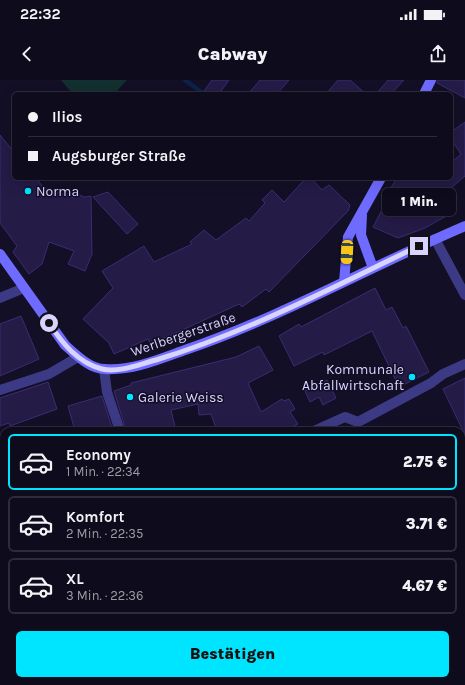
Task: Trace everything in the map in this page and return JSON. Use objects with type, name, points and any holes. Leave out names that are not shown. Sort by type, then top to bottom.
[{"type":"main road","points":[[425,92],[432,80]]},
{"type":"main road","points":[[344,282],[348,237],[363,213],[380,180]]},
{"type":"main road","points":[[363,213],[361,235],[373,268]]},
{"type":"main road","name":"Werlbergerstraße","points":[[104,370],[137,365],[209,342],[253,324],[465,226]]},
{"type":"main road","points":[[0,254],[59,339],[78,357],[104,370]]},
{"type":"street","points":[[435,239],[465,295]]},
{"type":"street","points":[[0,298],[24,288]]},
{"type":"street","points":[[0,390],[49,374],[78,357]]},
{"type":"street","points":[[323,427],[345,418],[358,422],[431,383],[443,374],[465,364]]},
{"type":"street","points":[[104,370],[107,392],[119,427]]},
{"type":"green space","points":[[61,80],[127,80],[116,92],[71,92]]},
{"type":"building","points":[[212,80],[229,80],[220,92],[203,92]]},
{"type":"building","points":[[260,80],[289,80],[279,92],[250,92]]},
{"type":"building","points":[[338,80],[350,80],[364,92],[328,92]]},
{"type":"building","points":[[388,80],[404,80],[393,92],[378,92]]},
{"type":"building","points":[[437,80],[465,80],[465,98],[437,83]]},
{"type":"building","points":[[465,122],[465,176],[438,199],[448,215],[425,228],[398,238],[373,227],[385,204],[382,202],[396,180],[453,180],[453,161],[461,154],[453,142],[453,131]]},
{"type":"building","points":[[0,135],[12,150],[12,180],[38,180],[43,187],[74,198],[76,193],[84,197],[91,196],[92,254],[85,271],[68,264],[74,251],[49,242],[42,264],[29,274],[13,252],[17,246],[0,223]]},
{"type":"building","points":[[304,180],[313,180],[322,190],[329,185],[350,205],[348,211],[269,292],[266,289],[242,307],[239,304],[167,337],[150,343],[148,339],[114,354],[109,343],[83,319],[113,288],[102,271],[144,246],[154,262],[192,244],[190,242],[204,230],[216,240],[246,218],[249,221],[265,203],[262,200],[272,190],[284,202]]},
{"type":"building","points":[[108,192],[138,224],[127,234],[93,197]]},
{"type":"building","points":[[375,288],[386,310],[392,307],[403,328],[406,326],[429,372],[399,387],[372,331],[324,355],[323,352],[294,366],[279,336],[299,324],[301,327]]},
{"type":"building","points":[[21,316],[39,359],[0,376],[0,324]]},
{"type":"building","points":[[259,346],[273,370],[248,383],[261,412],[282,399],[284,401],[289,399],[295,409],[290,412],[298,424],[291,427],[216,427],[211,414],[199,415],[198,404],[171,410],[175,427],[125,427],[114,391],[131,385],[131,383],[236,357]]},
{"type":"building","points":[[465,378],[465,427],[461,427],[443,389]]},
{"type":"building","points":[[327,380],[336,398],[323,405],[319,397],[310,402],[305,391]]},
{"type":"building","points":[[48,382],[57,409],[10,426],[9,423],[0,426],[0,398]]},
{"type":"building","points":[[102,396],[112,427],[74,427],[68,406]]},
{"type":"waterway","points":[[185,80],[201,92]]},
{"type":"place","name":"Norma","points":[[28,191]]},
{"type":"place","name":"Kommunale Abfallwirtschaft","points":[[412,377]]},
{"type":"place","name":"Galerie Weiss","points":[[130,397]]},
{"type":"route","points":[[49,323],[59,339],[78,357],[104,370],[118,369],[171,355],[209,342],[253,324],[419,246]]}]
